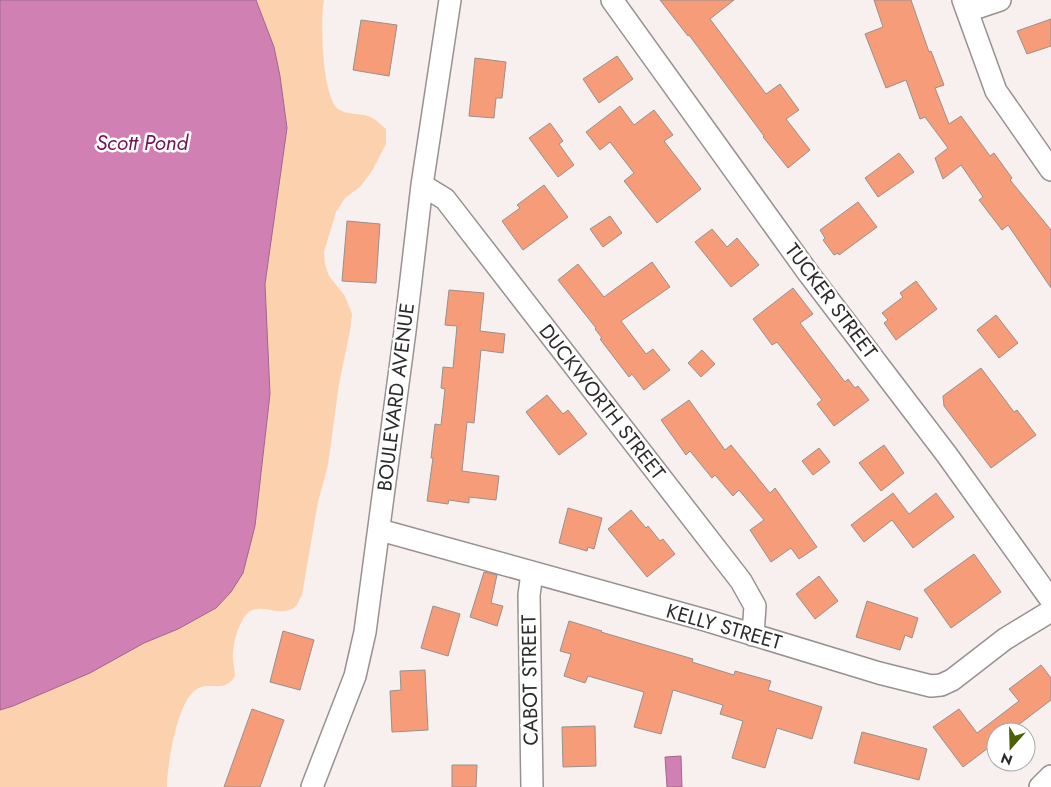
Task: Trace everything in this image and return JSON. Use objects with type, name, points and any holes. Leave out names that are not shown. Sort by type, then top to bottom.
[{"type":"street","name":"BOULEVARD AVENUE","points":[[312,787],[361,655],[380,530],[422,184],[450,0]]},
{"type":"street","name":"TUCKER STREET","points":[[612,0],[809,274],[947,455],[1051,600]]},
{"type":"street","points":[[1000,0],[965,6],[996,91],[1051,170]]},
{"type":"street","name":"DUCKWORTH STREET","points":[[422,184],[445,199],[741,581],[754,606],[753,635]]},
{"type":"street","name":"KELLY STREET","points":[[380,530],[753,635],[879,673],[931,686],[941,685],[952,680],[1005,639],[1051,610]]},
{"type":"street","name":"CABOT STREET","points":[[532,573],[529,595],[532,787]]},
{"type":"street","points":[[1040,787],[1051,776]]},
{"type":"shaded area","points":[[256,0],[324,0],[322,40],[325,74],[333,101],[338,109],[368,116],[386,129],[386,144],[372,171],[360,187],[345,198],[336,212],[324,252],[329,276],[345,296],[352,314],[339,384],[328,465],[318,502],[302,595],[296,606],[289,610],[260,609],[246,614],[239,627],[235,641],[233,656],[235,676],[231,681],[222,686],[207,686],[197,689],[184,706],[174,734],[167,787],[0,787],[0,710],[13,706],[144,643],[178,629],[255,526],[270,394],[265,284],[287,128],[274,47]]},
{"type":"water","name":"Scott Pond","points":[[0,0],[256,0],[274,47],[287,128],[265,284],[270,394],[255,526],[243,573],[231,592],[216,608],[178,629],[144,643],[90,673],[0,710]]},
{"type":"water","points":[[681,756],[682,787],[667,787],[665,757]]},
{"type":"building","points":[[660,0],[734,0],[710,19],[766,94],[780,84],[799,110],[786,119],[810,150],[788,168],[763,137],[689,35]]},
{"type":"building","points":[[874,0],[911,0],[929,52],[931,51],[944,85],[935,88],[949,124],[961,116],[990,156],[994,153],[1012,178],[1010,180],[1051,230],[1051,288],[1008,225],[1002,230],[979,200],[983,197],[961,165],[943,179],[935,158],[948,148],[925,117],[920,119],[906,80],[886,88],[865,34],[883,27]]},
{"type":"building","points":[[1051,19],[1051,46],[1027,54],[1017,31]]},
{"type":"building","points":[[361,20],[397,25],[389,76],[353,70]]},
{"type":"building","points":[[617,56],[633,79],[599,103],[583,79]]},
{"type":"building","points":[[475,58],[506,62],[502,98],[496,98],[494,118],[469,116]]},
{"type":"building","points":[[620,106],[634,125],[654,110],[673,135],[664,141],[701,189],[657,223],[624,181],[634,173],[610,142],[600,150],[586,132]]},
{"type":"building","points":[[550,123],[563,141],[559,144],[574,165],[558,177],[529,138]]},
{"type":"building","points":[[899,153],[914,172],[878,197],[865,178]]},
{"type":"building","points":[[544,185],[568,217],[523,250],[502,221],[520,208],[517,205]]},
{"type":"building","points":[[858,202],[877,227],[839,255],[838,253],[834,255],[823,240],[825,238],[820,230]]},
{"type":"building","points":[[610,216],[622,233],[603,247],[590,229]]},
{"type":"building","points":[[347,221],[380,224],[376,283],[342,281]]},
{"type":"building","points":[[712,229],[727,247],[737,238],[759,265],[731,287],[695,242]]},
{"type":"building","points":[[652,262],[670,287],[621,321],[646,354],[653,349],[670,370],[644,390],[632,374],[629,377],[600,339],[602,338],[596,328],[558,280],[578,264],[604,297]]},
{"type":"building","points":[[916,281],[937,309],[896,340],[884,323],[888,320],[882,313],[903,297],[900,293]]},
{"type":"building","points":[[793,288],[813,314],[800,323],[845,382],[848,379],[855,388],[858,386],[869,400],[834,426],[817,404],[822,400],[777,342],[772,345],[753,319]]},
{"type":"building","points":[[449,290],[484,293],[480,331],[505,334],[503,353],[481,350],[474,423],[467,422],[462,471],[499,476],[496,500],[469,497],[469,503],[449,500],[448,504],[427,501],[433,458],[431,458],[435,424],[441,425],[445,389],[441,388],[443,367],[453,368],[457,326],[445,325]]},
{"type":"building","points":[[996,315],[1018,343],[999,358],[977,330]]},
{"type":"building","points":[[702,350],[715,364],[701,377],[688,363]]},
{"type":"building","points":[[981,368],[1014,412],[1017,410],[1036,435],[991,468],[944,406],[943,396]]},
{"type":"building","points":[[547,395],[563,414],[568,410],[587,434],[559,455],[526,412]]},
{"type":"building","points":[[689,400],[725,450],[731,445],[770,493],[775,488],[817,547],[799,559],[791,548],[771,562],[750,530],[764,520],[739,490],[733,496],[715,475],[712,478],[690,451],[686,455],[661,420]]},
{"type":"building","points":[[884,445],[904,473],[881,491],[859,463]]},
{"type":"building","points":[[819,448],[830,462],[813,475],[802,461]]},
{"type":"building","points":[[893,493],[909,514],[936,493],[954,517],[913,548],[892,520],[864,542],[851,525]]},
{"type":"building","points":[[568,508],[602,518],[594,549],[588,547],[587,551],[559,543]]},
{"type":"building","points":[[631,510],[660,541],[663,539],[675,554],[647,577],[608,529]]},
{"type":"building","points":[[974,554],[1001,592],[951,628],[924,590]]},
{"type":"building","points":[[484,572],[497,575],[491,603],[503,606],[497,626],[470,617]]},
{"type":"building","points":[[819,576],[838,601],[815,619],[796,594]]},
{"type":"building","points":[[867,601],[918,618],[912,638],[905,635],[900,650],[856,637]]},
{"type":"building","points":[[433,606],[460,614],[448,656],[421,648]]},
{"type":"building","points":[[569,621],[693,659],[692,662],[734,675],[735,671],[771,681],[768,690],[822,707],[812,739],[777,728],[765,768],[732,758],[743,721],[720,714],[723,705],[673,690],[661,734],[634,727],[644,692],[588,676],[585,683],[564,676],[571,654],[560,651]]},
{"type":"building","points":[[283,631],[314,640],[300,690],[270,682]]},
{"type":"building","points":[[1041,665],[1051,678],[1051,700],[1022,722],[991,722],[1019,701],[1009,689]]},
{"type":"building","points":[[425,670],[428,730],[392,732],[390,691],[401,690],[400,671]]},
{"type":"building","points":[[252,709],[284,720],[260,787],[224,787]]},
{"type":"building","points":[[959,709],[977,733],[986,726],[986,750],[963,767],[933,727]]},
{"type":"building","points":[[595,726],[596,766],[563,767],[562,727]]},
{"type":"building","points":[[862,732],[927,749],[919,780],[854,763]]},
{"type":"building","points":[[452,765],[477,765],[476,787],[452,787]]}]
